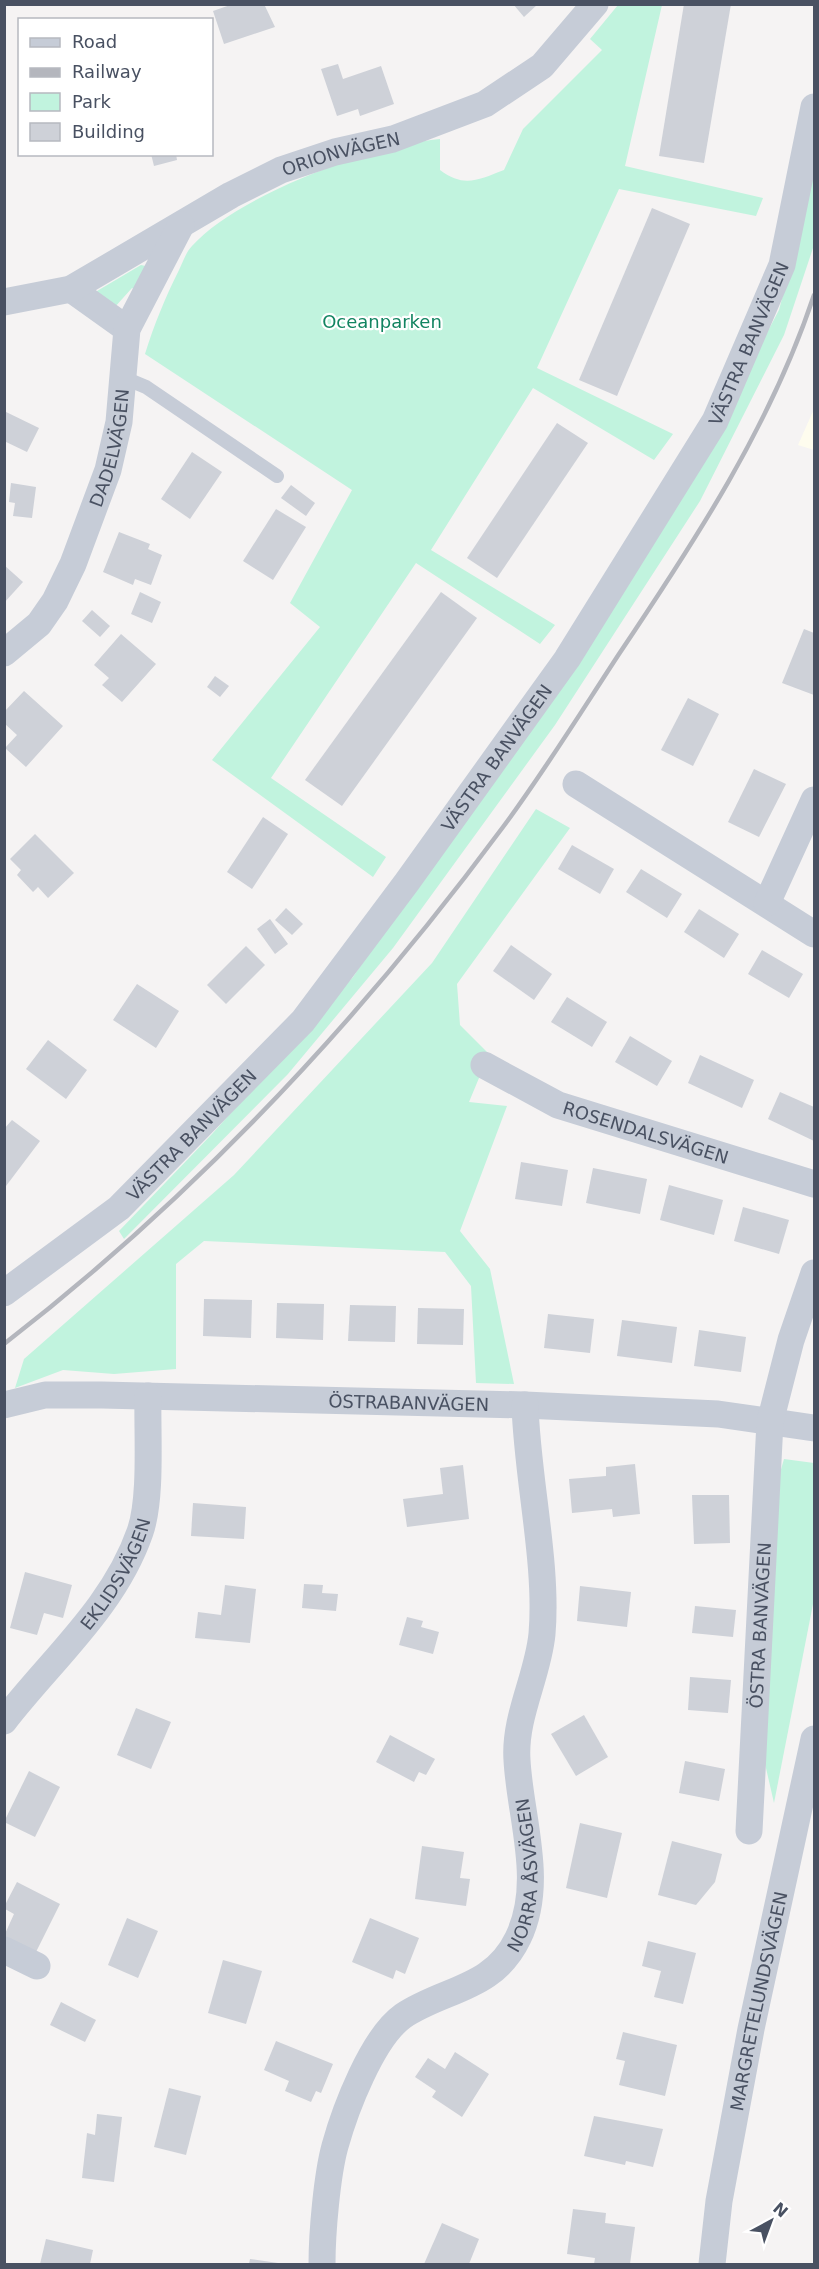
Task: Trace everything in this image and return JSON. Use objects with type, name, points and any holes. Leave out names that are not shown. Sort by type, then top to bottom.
[{"type":"street","name":"ORIONVÄGEN","points":[[4,302],[71,289],[281,170],[335,152],[393,139],[485,104],[542,66],[595,4]]},
{"type":"street","name":"VÄSTRA BANVÄGEN","points":[[4,1293],[119,1208],[303,1022],[567,659],[715,421],[782,266],[814,108]]},
{"type":"street","name":"DADELVÄGEN","points":[[4,653],[39,624],[55,601],[73,564],[108,470],[118,422],[127,329],[181,225]]},
{"type":"street","points":[[71,289],[127,329]]},
{"type":"street","points":[[576,784],[814,934]]},
{"type":"street","points":[[767,903],[814,800]]},
{"type":"street","name":"ROSENDALSVÄGEN","points":[[484,1065],[558,1106],[814,1184]]},
{"type":"street","points":[[770,1422],[791,1340],[814,1273]]},
{"type":"street","name":"ÖSTRABANVÄGEN","points":[[4,1405],[45,1395],[525,1405],[718,1414],[814,1428]]},
{"type":"street","name":"EKLIDSVÄGEN","points":[[4,1721],[92,1618],[127,1563],[136,1542],[146,1504],[148,1396]]},
{"type":"street","name":"NORRA ÅSVÄGEN","points":[[322,2265],[334,2148],[365,2068],[379,2044],[401,2018],[446,1994],[471,1986],[502,1964],[518,1938],[528,1907],[532,1879],[516,1758],[519,1730],[537,1669],[542,1632],[540,1570],[526,1455],[525,1405]]},
{"type":"street","name":"ÖSTRA BANVÄGEN","points":[[749,1831],[770,1422]]},
{"type":"street","name":"MARGRETELUNDSVÄGEN","points":[[712,2265],[718,2201],[749,2040],[814,1739]]},
{"type":"street","points":[[4,1950],[38,1966]]},
{"type":"lane","points":[[122,377],[146,387],[278,476]]},
{"type":"shaded area","points":[[814,409],[814,450],[798,445]]},
{"type":"green space","name":"Oceanparken","points":[[618,5],[662,5],[625,166],[763,198],[756,216],[619,189],[537,368],[673,434],[654,460],[533,388],[431,550],[555,625],[540,644],[416,563],[271,778],[386,857],[373,877],[212,760],[320,627],[290,603],[352,490],[145,354],[164,301],[190,248],[213,227],[273,191],[344,162],[412,143],[440,139],[440,170],[449,176],[464,181],[479,179],[504,170],[523,129],[602,50],[590,39]]},
{"type":"green space","points":[[814,164],[814,245],[784,335],[700,501],[555,725],[393,948],[288,1074],[124,1239],[119,1231],[212,1134],[353,977],[704,452],[779,310],[807,203]]},
{"type":"green space","points":[[141,265],[150,267],[142,294],[132,288],[114,308],[92,294]]},
{"type":"green space","points":[[536,809],[570,828],[457,984],[460,1025],[489,1054],[469,1102],[507,1106],[460,1231],[490,1269],[514,1384],[476,1383],[471,1286],[445,1252],[204,1241],[176,1264],[176,1369],[114,1374],[63,1370],[15,1388],[24,1359],[234,1175],[432,963]]},
{"type":"green space","points":[[784,1459],[814,1463],[814,1599],[774,1803],[763,1755],[773,1497]]},
{"type":"building","points":[[233,4],[264,4],[275,27],[224,44],[213,11]]},
{"type":"building","points":[[513,4],[538,4],[524,17]]},
{"type":"building","points":[[684,4],[731,4],[704,163],[659,156]]},
{"type":"building","points":[[338,64],[343,79],[381,66],[394,104],[360,116],[358,109],[337,116],[321,69]]},
{"type":"building","points":[[152,156],[176,156],[177,160],[154,166]]},
{"type":"building","points":[[652,208],[690,224],[617,396],[579,380]]},
{"type":"building","points":[[4,411],[39,428],[27,452],[4,441]]},
{"type":"building","points":[[557,423],[588,443],[497,578],[467,558]]},
{"type":"building","points":[[192,452],[222,472],[190,519],[161,499]]},
{"type":"building","points":[[11,483],[36,487],[32,518],[13,516],[15,503],[9,502]]},
{"type":"building","points":[[291,485],[315,503],[306,516],[281,498]]},
{"type":"building","points":[[276,509],[306,527],[273,580],[243,561]]},
{"type":"building","points":[[119,532],[150,544],[148,549],[162,555],[151,585],[135,579],[133,585],[103,572]]},
{"type":"building","points":[[4,565],[23,582],[4,603]]},
{"type":"building","points":[[140,592],[161,602],[152,623],[131,614]]},
{"type":"building","points":[[441,592],[477,618],[342,806],[305,780]]},
{"type":"building","points":[[92,610],[110,626],[100,637],[82,621]]},
{"type":"building","points":[[804,629],[814,633],[814,695],[782,683]]},
{"type":"building","points":[[121,634],[156,664],[122,702],[102,685],[109,678],[94,665]]},
{"type":"building","points":[[215,676],[229,686],[220,697],[207,687]]},
{"type":"building","points":[[24,691],[63,726],[26,767],[5,748],[17,735],[4,723],[4,712]]},
{"type":"building","points":[[688,698],[719,714],[693,766],[661,750]]},
{"type":"building","points":[[754,769],[786,784],[759,837],[728,822]]},
{"type":"building","points":[[263,817],[288,834],[252,889],[227,872]]},
{"type":"building","points":[[35,834],[74,873],[48,898],[38,887],[33,892],[17,875],[21,870],[10,859]]},
{"type":"building","points":[[572,845],[614,869],[600,894],[558,869]]},
{"type":"building","points":[[641,869],[682,894],[667,918],[626,892]]},
{"type":"building","points":[[286,908],[303,924],[292,935],[275,920]]},
{"type":"building","points":[[699,909],[739,934],[724,958],[684,932]]},
{"type":"building","points":[[270,919],[288,944],[275,954],[257,929]]},
{"type":"building","points":[[511,945],[552,974],[534,1000],[493,971]]},
{"type":"building","points":[[246,946],[265,965],[226,1004],[207,985]]},
{"type":"building","points":[[762,950],[803,974],[789,998],[748,974]]},
{"type":"building","points":[[137,984],[179,1011],[156,1048],[113,1020]]},
{"type":"building","points":[[567,997],[607,1022],[592,1047],[551,1022]]},
{"type":"building","points":[[630,1036],[672,1061],[657,1086],[615,1062]]},
{"type":"building","points":[[48,1040],[87,1070],[66,1099],[26,1069]]},
{"type":"building","points":[[700,1055],[754,1080],[742,1108],[688,1083]]},
{"type":"building","points":[[780,1092],[814,1107],[814,1141],[768,1119]]},
{"type":"building","points":[[12,1120],[40,1141],[6,1186],[4,1129]]},
{"type":"building","points":[[521,1162],[568,1170],[562,1206],[515,1199]]},
{"type":"building","points":[[593,1168],[647,1179],[640,1214],[586,1203]]},
{"type":"building","points":[[669,1185],[723,1200],[714,1235],[660,1220]]},
{"type":"building","points":[[743,1207],[789,1220],[779,1254],[734,1241]]},
{"type":"building","points":[[204,1299],[252,1300],[251,1338],[203,1336]]},
{"type":"building","points":[[277,1303],[324,1304],[323,1340],[276,1338]]},
{"type":"building","points":[[350,1305],[396,1306],[395,1342],[348,1341]]},
{"type":"building","points":[[418,1308],[464,1309],[463,1345],[417,1344]]},
{"type":"building","points":[[548,1314],[594,1319],[590,1353],[544,1348]]},
{"type":"building","points":[[622,1320],[677,1327],[672,1363],[617,1356]]},
{"type":"building","points":[[699,1330],[746,1337],[741,1372],[694,1366]]},
{"type":"building","points":[[635,1464],[640,1514],[613,1517],[612,1509],[572,1513],[569,1479],[606,1476],[606,1467]]},
{"type":"building","points":[[463,1465],[469,1519],[407,1527],[403,1499],[443,1494],[440,1468]]},
{"type":"building","points":[[692,1495],[729,1495],[730,1543],[694,1544]]},
{"type":"building","points":[[193,1503],[246,1507],[244,1539],[191,1536]]},
{"type":"building","points":[[25,1572],[72,1585],[63,1618],[44,1613],[37,1635],[10,1628]]},
{"type":"building","points":[[304,1584],[323,1585],[322,1593],[338,1594],[336,1611],[302,1608]]},
{"type":"building","points":[[225,1585],[256,1589],[250,1643],[195,1638],[198,1612],[221,1615]]},
{"type":"building","points":[[580,1586],[631,1592],[627,1627],[577,1621]]},
{"type":"building","points":[[695,1606],[736,1610],[733,1637],[692,1633]]},
{"type":"building","points":[[407,1617],[423,1621],[421,1627],[439,1632],[433,1654],[399,1645]]},
{"type":"building","points":[[690,1677],[731,1680],[728,1713],[688,1710]]},
{"type":"building","points":[[136,1708],[171,1722],[151,1769],[117,1755]]},
{"type":"building","points":[[584,1715],[608,1757],[576,1776],[551,1734]]},
{"type":"building","points":[[390,1735],[435,1759],[426,1775],[419,1772],[414,1782],[376,1762]]},
{"type":"building","points":[[685,1761],[725,1769],[719,1801],[679,1793]]},
{"type":"building","points":[[29,1771],[60,1787],[35,1837],[4,1822]]},
{"type":"building","points":[[580,1823],[622,1833],[607,1898],[566,1888]]},
{"type":"building","points":[[672,1841],[722,1854],[715,1882],[696,1905],[658,1895]]},
{"type":"building","points":[[422,1846],[464,1852],[460,1878],[470,1879],[466,1906],[415,1899]]},
{"type":"building","points":[[17,1882],[60,1904],[36,1952],[4,1936],[14,1914],[5,1909],[5,1905]]},
{"type":"building","points":[[127,1918],[158,1931],[138,1978],[108,1965]]},
{"type":"building","points":[[370,1918],[419,1938],[405,1974],[396,1970],[393,1979],[352,1962]]},
{"type":"building","points":[[648,1941],[696,1953],[683,2004],[654,1997],[661,1971],[642,1966]]},
{"type":"building","points":[[223,1960],[262,1971],[246,2024],[208,2013]]},
{"type":"building","points":[[61,2002],[96,2020],[85,2042],[50,2025]]},
{"type":"building","points":[[623,2032],[677,2045],[665,2096],[619,2085],[625,2061],[616,2059]]},
{"type":"building","points":[[276,2041],[333,2064],[321,2093],[316,2091],[311,2102],[285,2091],[289,2081],[264,2070]]},
{"type":"building","points":[[455,2052],[489,2074],[462,2117],[432,2097],[436,2091],[415,2077],[428,2058],[445,2069]]},
{"type":"building","points":[[169,2088],[201,2096],[186,2155],[154,2147]]},
{"type":"building","points":[[97,2114],[122,2117],[114,2182],[82,2178],[87,2133],[95,2135]]},
{"type":"building","points":[[594,2116],[663,2129],[653,2167],[626,2161],[625,2165],[584,2156]]},
{"type":"building","points":[[573,2209],[606,2213],[605,2223],[635,2227],[630,2264],[594,2264],[595,2258],[567,2254]]},
{"type":"building","points":[[442,2223],[479,2239],[469,2264],[424,2264]]},
{"type":"building","points":[[46,2239],[93,2250],[90,2264],[40,2264]]},
{"type":"building","points":[[250,2259],[278,2263],[278,2264],[249,2264]]},
{"type":"railway","points":[[4,1344],[74,1287],[208,1167],[332,1037],[448,899],[533,785],[703,525],[729,481],[776,390],[814,295]]}]
